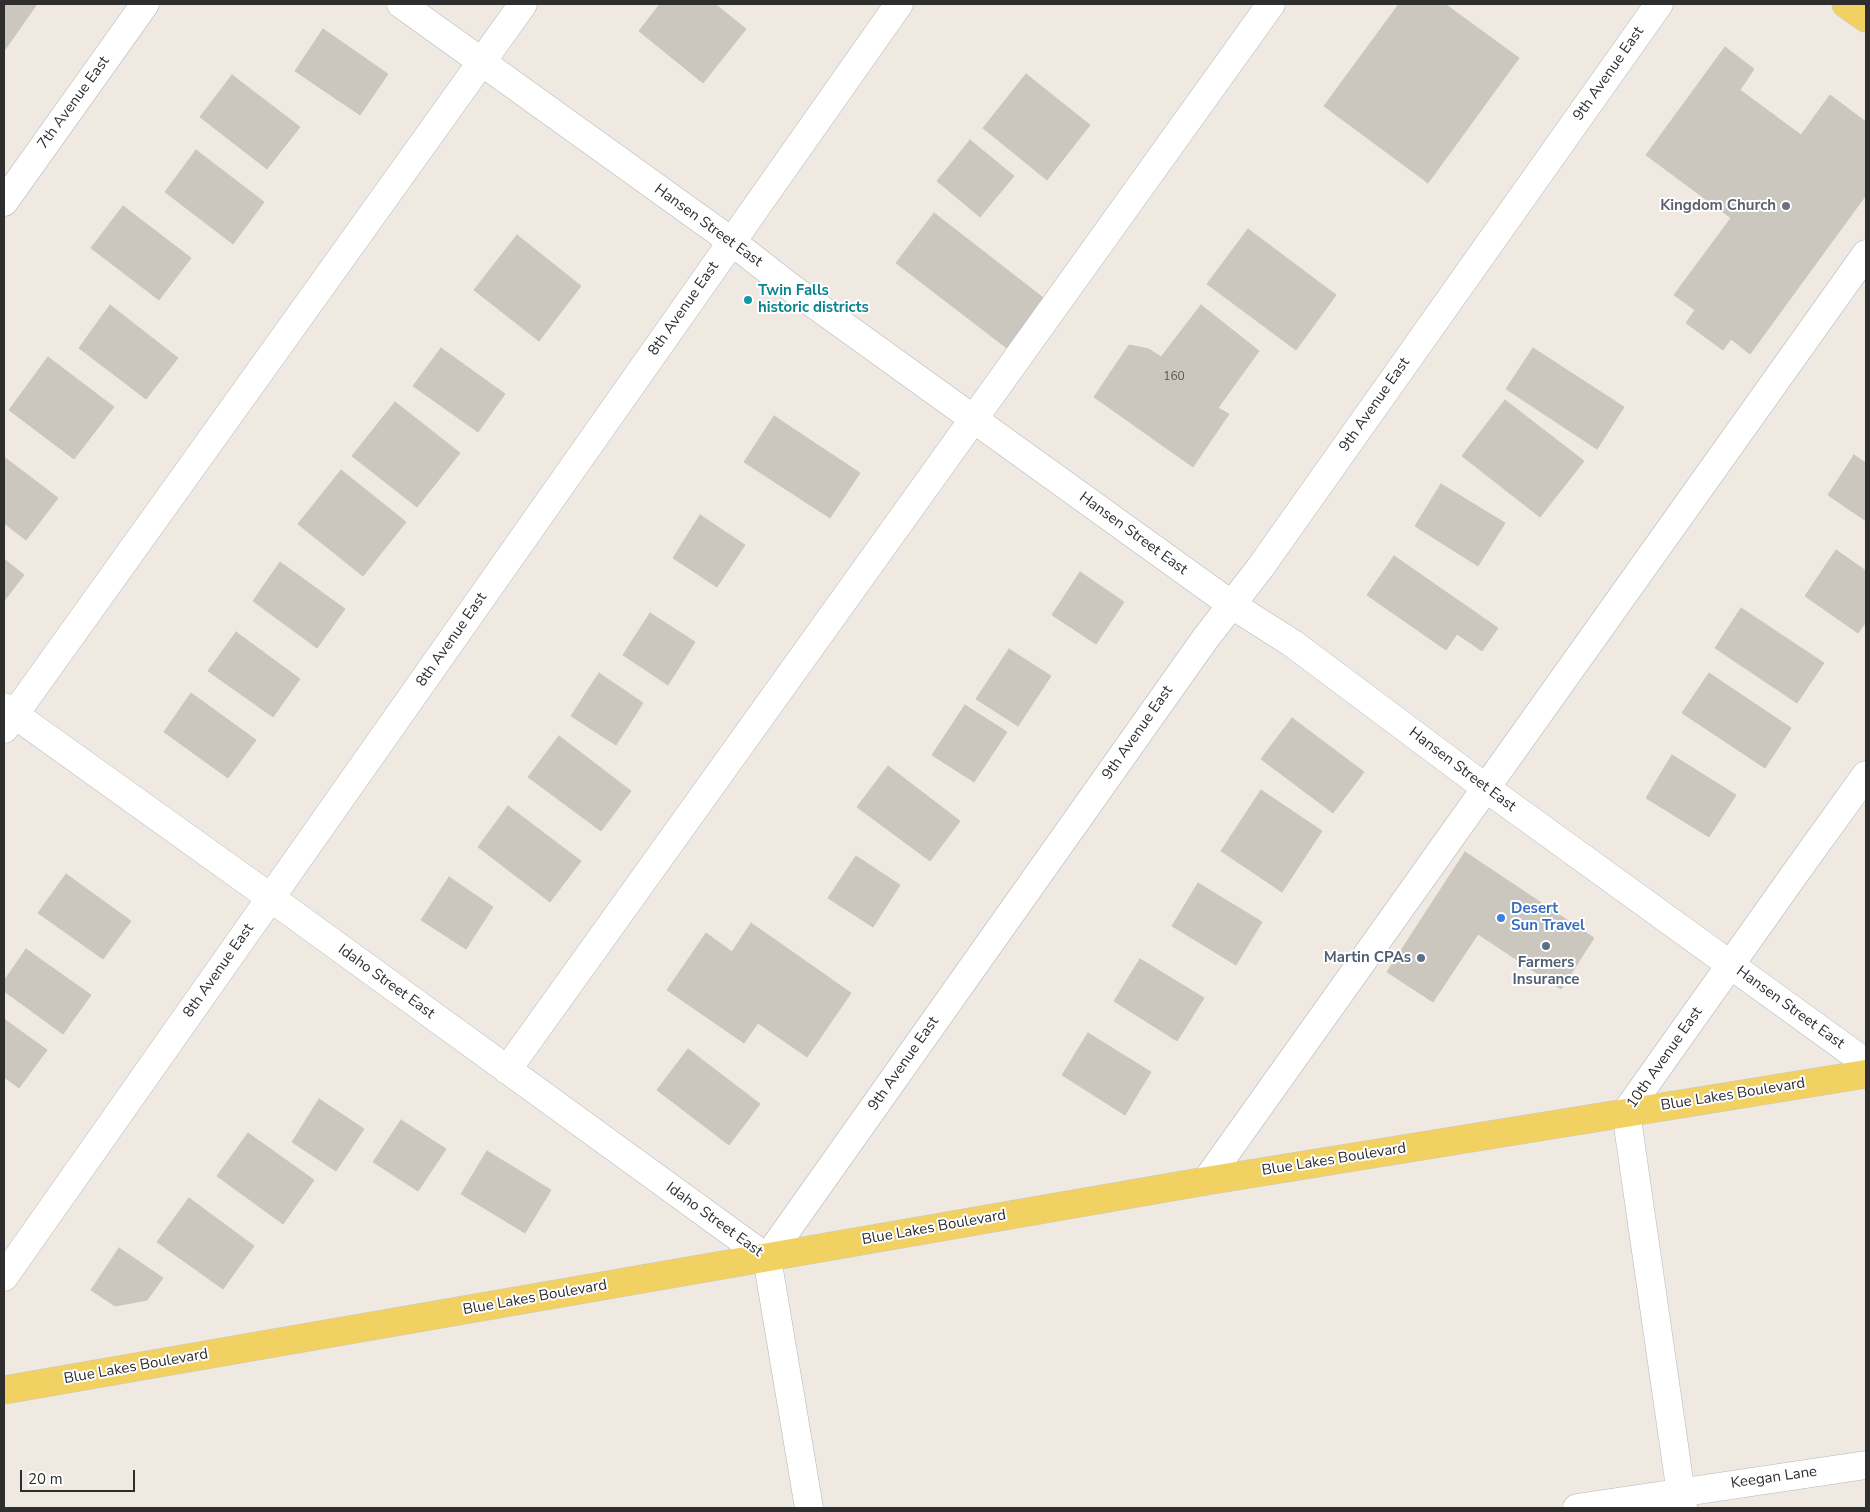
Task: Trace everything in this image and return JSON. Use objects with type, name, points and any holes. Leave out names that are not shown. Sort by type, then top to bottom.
[{"type":"main road","points":[[1846,4],[1866,18]]},
{"type":"main road","name":"Blue Lakes Boulevard","points":[[4,1390],[1206,1181],[1866,1074]]},
{"type":"street","name":"7th Avenue East","points":[[4,202],[145,4]]},
{"type":"street","name":"Hansen Street East","points":[[401,4],[1232,605],[1292,643],[1486,788],[1866,1063]]},
{"type":"street","points":[[7,717],[523,4]]},
{"type":"street","name":"8th Avenue East","points":[[4,1277],[899,4]]},
{"type":"street","points":[[507,1070],[1271,4]]},
{"type":"street","name":"9th Avenue East","points":[[767,1258],[1204,639],[1232,605],[1659,4]]},
{"type":"street","points":[[1206,1181],[1866,254]]},
{"type":"street","name":"Idaho Street East","points":[[7,717],[271,898],[767,1258]]},
{"type":"street","name":"10th Avenue East","points":[[1682,1500],[1626,1112],[1866,776]]},
{"type":"street","points":[[767,1258],[808,1508]]},
{"type":"street","name":"Keegan Lane","points":[[1577,1508],[1682,1500],[1866,1465]]},
{"type":"building","points":[[4,4],[37,4],[4,51]]},
{"type":"building","points":[[660,4],[715,4],[746,29],[703,83],[639,31]]},
{"type":"building","points":[[1399,4],[1445,4],[1519,58],[1428,183],[1324,106]]},
{"type":"building","points":[[323,29],[388,74],[360,115],[295,71]]},
{"type":"building","name":"Kingdom Church","points":[[1725,47],[1754,69],[1740,90],[1801,135],[1830,95],[1866,122],[1866,195],[1750,354],[1731,339],[1723,350],[1686,323],[1695,310],[1674,295],[1731,218],[1646,155]]},
{"type":"building","points":[[1026,74],[1090,125],[1047,180],[983,128]]},
{"type":"building","points":[[232,75],[300,127],[267,169],[200,117]]},
{"type":"building","points":[[970,140],[1014,176],[980,217],[937,181]]},
{"type":"building","points":[[196,150],[264,202],[233,244],[165,192]]},
{"type":"building","points":[[123,206],[191,258],[159,300],[91,248]]},
{"type":"building","points":[[934,213],[1046,300],[1008,349],[896,263]]},
{"type":"building","points":[[1248,229],[1336,295],[1296,350],[1207,284]]},
{"type":"building","points":[[517,235],[581,286],[539,341],[474,290]]},
{"type":"building","points":[[110,305],[178,358],[146,399],[79,348]]},
{"type":"building","points":[[1201,305],[1259,351],[1218,408],[1229,414],[1193,467],[1094,397],[1129,345],[1149,349],[1161,357]]},
{"type":"building","points":[[441,348],[505,394],[478,432],[413,386]]},
{"type":"building","points":[[1533,348],[1624,407],[1597,449],[1506,389]]},
{"type":"building","points":[[48,357],[114,407],[74,459],[9,410]]},
{"type":"building","points":[[1505,400],[1584,461],[1540,517],[1462,456]]},
{"type":"building","points":[[395,402],[460,453],[417,507],[352,456]]},
{"type":"building","points":[[774,416],[860,473],[830,518],[744,462]]},
{"type":"building","points":[[1854,455],[1866,463],[1866,521],[1828,495]]},
{"type":"building","points":[[4,457],[58,498],[26,540],[4,523]]},
{"type":"building","points":[[341,470],[406,522],[363,576],[298,524]]},
{"type":"building","points":[[1441,484],[1505,523],[1478,566],[1415,526]]},
{"type":"building","points":[[700,515],[745,545],[717,587],[673,558]]},
{"type":"building","points":[[1836,550],[1866,571],[1866,622],[1858,633],[1805,596]]},
{"type":"building","points":[[1394,556],[1498,628],[1482,651],[1457,634],[1446,650],[1367,595]]},
{"type":"building","points":[[4,559],[24,575],[4,601]]},
{"type":"building","points":[[280,562],[345,609],[317,648],[253,601]]},
{"type":"building","points":[[1080,572],[1124,602],[1096,644],[1052,615]]},
{"type":"building","points":[[1741,608],[1824,663],[1797,703],[1715,648]]},
{"type":"building","points":[[650,613],[695,642],[668,685],[623,655]]},
{"type":"building","points":[[236,632],[300,679],[273,717],[208,671]]},
{"type":"building","points":[[1009,649],[1051,676],[1018,726],[976,699]]},
{"type":"building","points":[[599,673],[643,703],[616,745],[571,716]]},
{"type":"building","points":[[1709,673],[1791,728],[1765,768],[1682,713]]},
{"type":"building","points":[[191,693],[256,740],[228,778],[164,732]]},
{"type":"building","points":[[965,705],[1007,732],[974,782],[932,755]]},
{"type":"building","points":[[1292,718],[1364,772],[1333,813],[1261,759]]},
{"type":"building","points":[[559,736],[631,791],[601,831],[528,777]]},
{"type":"building","points":[[1672,755],[1736,795],[1709,837],[1646,798]]},
{"type":"building","points":[[888,766],[960,821],[930,861],[857,807]]},
{"type":"building","points":[[1261,790],[1322,831],[1282,892],[1221,851]]},
{"type":"building","points":[[508,806],[581,861],[550,902],[478,847]]},
{"type":"building","points":[[1465,852],[1594,938],[1561,989],[1478,934],[1433,1002],[1387,972]]},
{"type":"building","points":[[856,856],[900,885],[873,927],[828,898]]},
{"type":"building","points":[[66,874],[131,921],[103,959],[38,913]]},
{"type":"building","points":[[449,877],[493,907],[466,949],[421,920]]},
{"type":"building","points":[[1198,883],[1262,922],[1236,965],[1172,926]]},
{"type":"building","points":[[751,923],[851,993],[807,1057],[758,1023],[744,1043],[667,990],[706,933],[732,952]]},
{"type":"building","points":[[26,949],[91,995],[63,1034],[4,991],[4,981]]},
{"type":"building","points":[[1140,959],[1204,998],[1177,1041],[1114,1001]]},
{"type":"building","points":[[4,1019],[47,1050],[19,1088],[4,1077]]},
{"type":"building","points":[[1088,1033],[1151,1072],[1125,1115],[1062,1075]]},
{"type":"building","points":[[688,1049],[760,1104],[729,1145],[657,1090]]},
{"type":"building","points":[[319,1099],[364,1129],[336,1171],[292,1142]]},
{"type":"building","points":[[401,1120],[446,1149],[418,1191],[373,1162]]},
{"type":"building","points":[[248,1133],[314,1180],[283,1224],[217,1176]]},
{"type":"building","points":[[487,1151],[551,1190],[525,1233],[461,1194]]},
{"type":"building","points":[[189,1198],[254,1246],[223,1289],[157,1242]]},
{"type":"building","points":[[119,1248],[163,1278],[147,1300],[115,1306],[91,1290]]},
{"type":"place","name":"Kingdom Church","points":[[1786,206]]},
{"type":"place","name":"Twin Falls historic districts","points":[[748,300]]},
{"type":"place","name":"Desert Sun Travel","points":[[1501,918]]},
{"type":"place","name":"Farmers Insurance","points":[[1546,946]]},
{"type":"place","name":"Martin CPAs","points":[[1421,958]]}]
